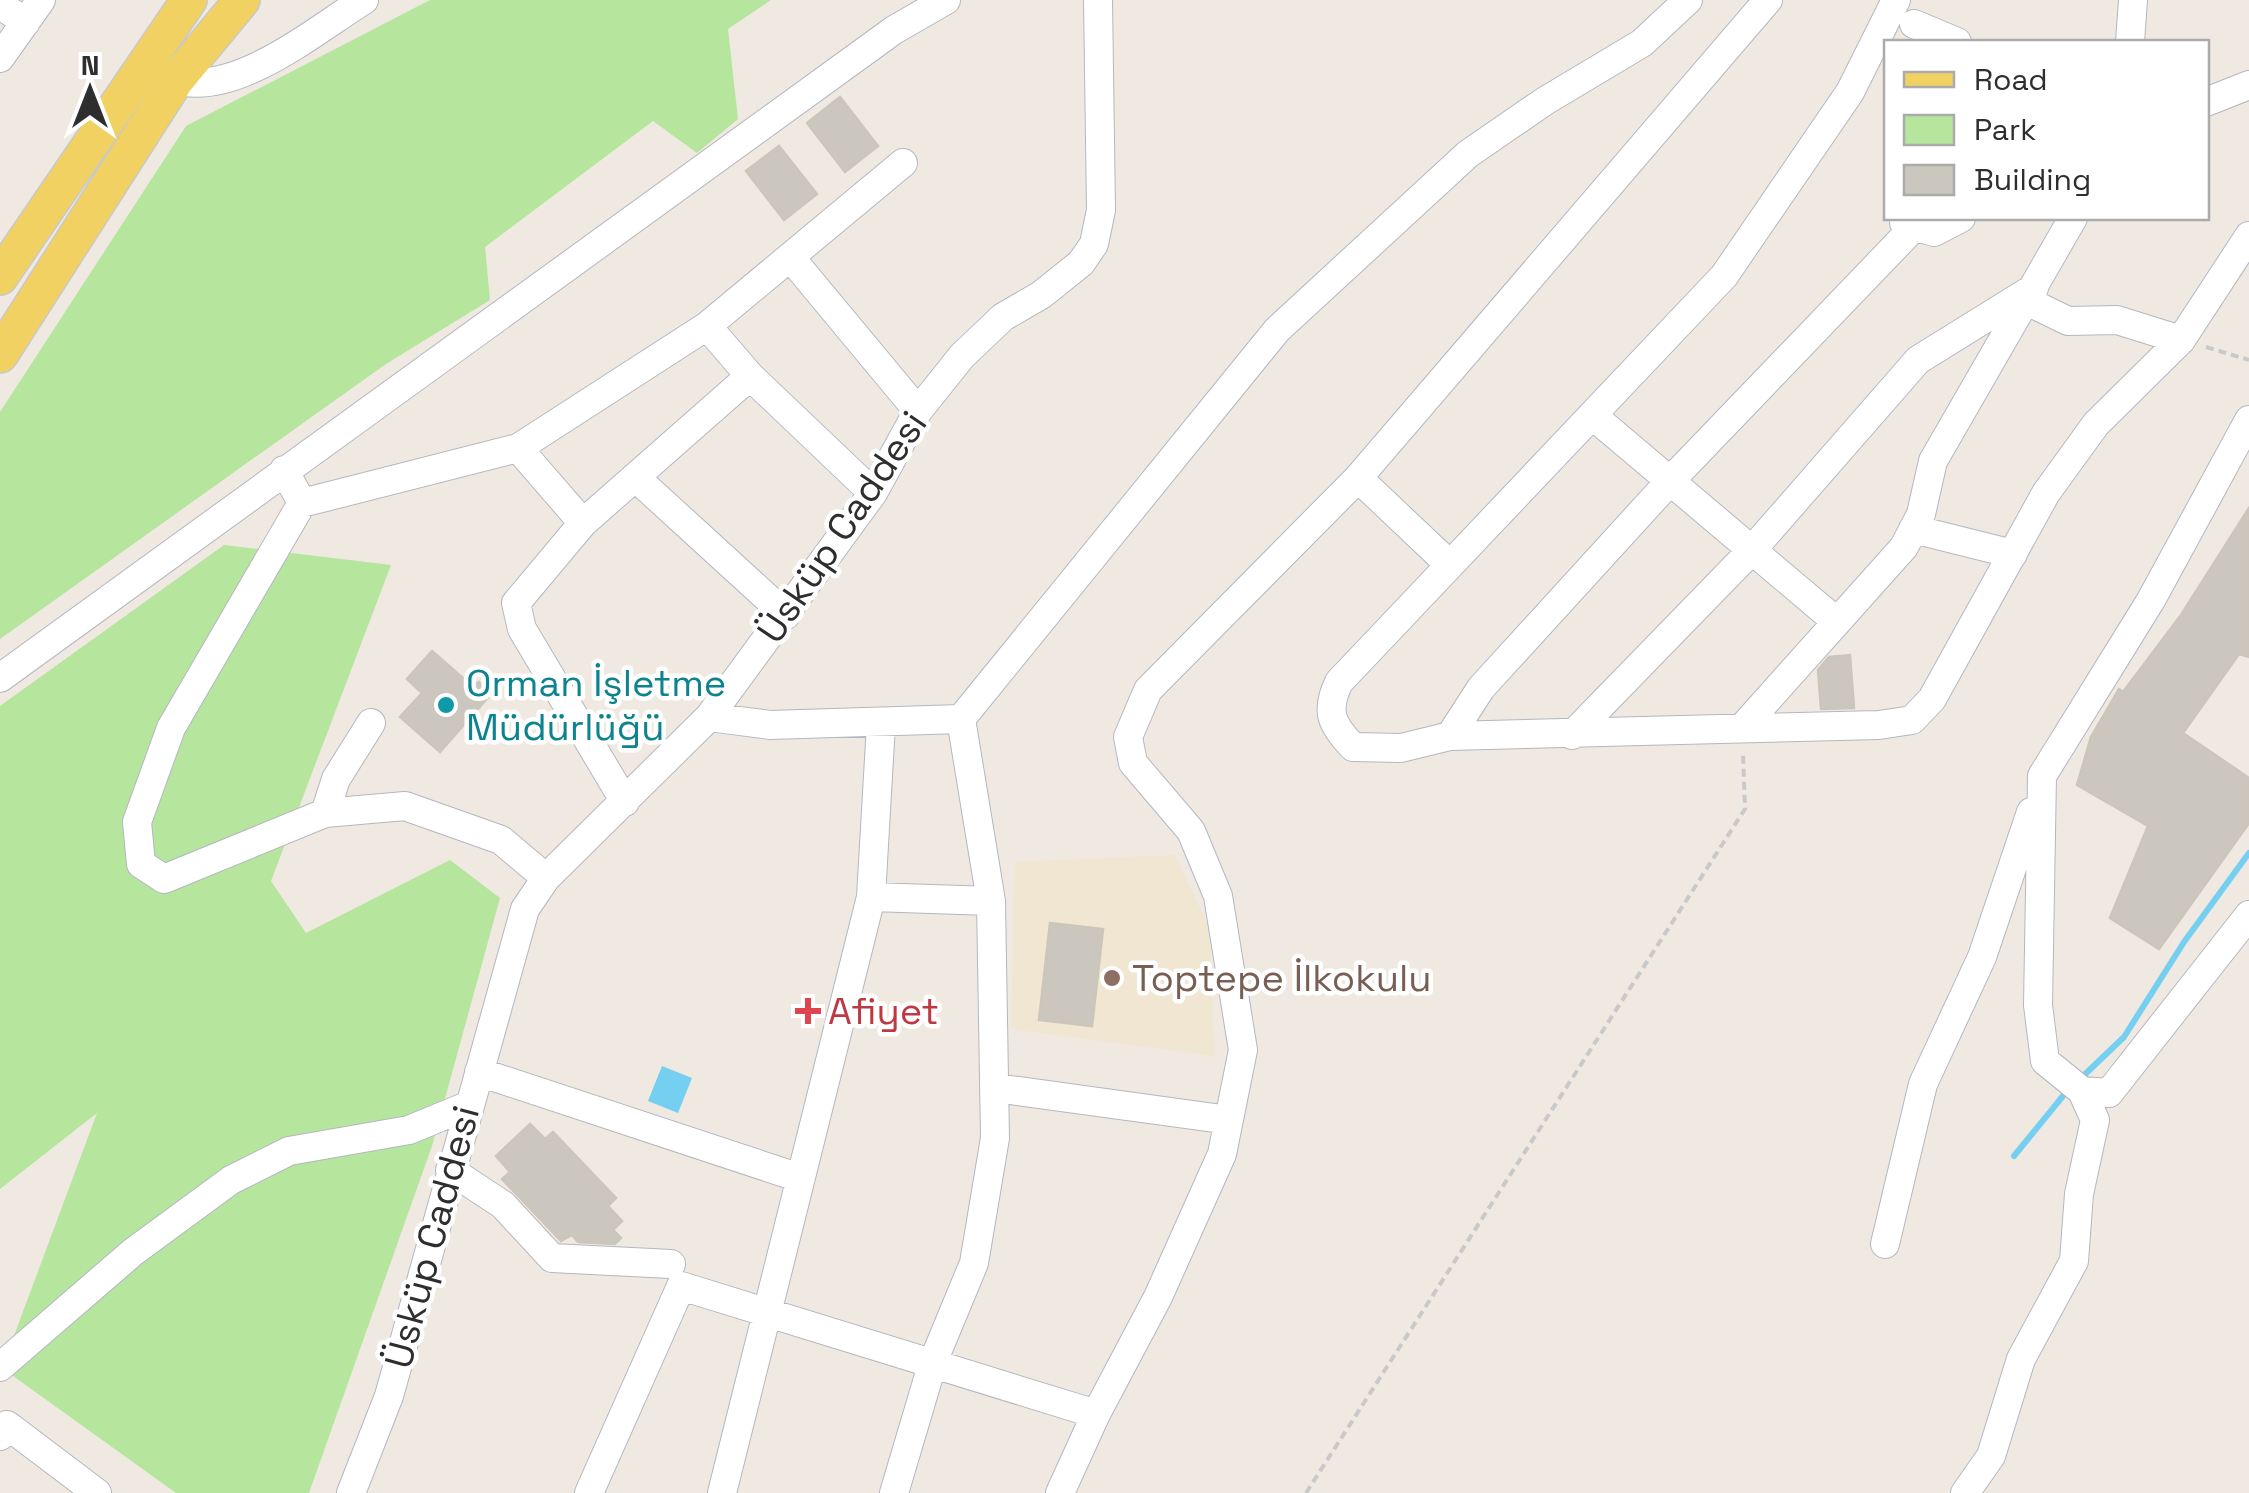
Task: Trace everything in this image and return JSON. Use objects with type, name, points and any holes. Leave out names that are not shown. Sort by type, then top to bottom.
[{"type":"main road","points":[[0,277],[189,0]]},
{"type":"main road","points":[[0,355],[176,80],[242,0]]},
{"type":"street","points":[[176,80],[196,86],[234,79],[364,0]]},
{"type":"street","points":[[0,678],[894,30],[946,0]]},
{"type":"street","name":"Üsküp Caddesi","points":[[351,1493],[389,1396],[525,909],[546,878],[708,717],[873,493],[918,411],[962,356],[1003,317],[1041,295],[1081,263],[1094,244],[1101,210],[1098,0]]},
{"type":"street","points":[[708,717],[770,725],[961,719],[1276,330],[1468,154],[1545,101],[1642,43],[1688,0]]},
{"type":"street","points":[[1060,1493],[1158,1296],[1222,1154],[1242,1050],[1218,896],[1191,831],[1133,762],[1128,737],[1148,690],[1358,478],[1768,0]]},
{"type":"street","points":[[1896,0],[1850,92],[1724,276],[1339,682],[1330,702],[1332,725],[1353,747],[1401,748],[1450,736],[1572,736],[1879,725],[1912,720],[1932,699],[2046,493],[2096,424],[2181,340],[2249,236]]},
{"type":"street","points":[[2130,40],[2133,0]]},
{"type":"street","points":[[0,5],[33,11],[0,58]]},
{"type":"street","points":[[1915,22],[1953,40]]},
{"type":"street","points":[[2209,100],[2246,80]]},
{"type":"street","points":[[546,878],[501,840],[404,806],[325,813],[164,879],[141,864],[137,822],[171,728],[302,503],[518,448],[708,326],[903,163]]},
{"type":"street","points":[[1450,736],[1481,688],[1909,222],[1934,232],[1957,220]]},
{"type":"street","points":[[1742,728],[1904,547],[1934,461],[2073,220]]},
{"type":"street","points":[[790,257],[918,411]]},
{"type":"street","points":[[2030,294],[2068,321],[2117,320],[2181,340]]},
{"type":"street","points":[[1572,736],[1752,550],[1918,360],[2030,294]]},
{"type":"street","points":[[708,326],[750,376],[873,493]]},
{"type":"street","points":[[625,802],[522,628],[516,603],[583,523],[750,376]]},
{"type":"street","points":[[1592,415],[1837,622]]},
{"type":"street","points":[[1885,1244],[1922,1084],[2008,892],[2042,776],[2151,600],[2249,420]]},
{"type":"street","points":[[518,448],[583,523]]},
{"type":"street","points":[[284,470],[302,503]]},
{"type":"street","points":[[635,478],[786,615]]},
{"type":"street","points":[[1358,478],[1450,565]]},
{"type":"street","points":[[1913,529],[2013,554]]},
{"type":"street","points":[[894,1493],[933,1362],[974,1262],[995,1138],[991,902],[961,719]]},
{"type":"street","points":[[325,813],[336,779],[371,723]]},
{"type":"street","points":[[722,1493],[797,1177],[871,897],[881,724]]},
{"type":"street","points":[[1965,1493],[1991,1456],[2021,1359],[2074,1261],[2079,1194],[2095,1120],[2082,1090],[2046,1060],[2038,1005],[2042,776]]},
{"type":"street","points":[[871,897],[991,902]]},
{"type":"street","points":[[2082,1090],[2109,1093],[2249,915]]},
{"type":"street","points":[[480,1072],[797,1177]]},
{"type":"street","points":[[996,1088],[1229,1120]]},
{"type":"street","points":[[0,1366],[133,1252],[231,1180],[289,1151],[410,1130],[467,1106]]},
{"type":"street","points":[[450,1170],[503,1204],[552,1258],[671,1264]]},
{"type":"street","points":[[589,1493],[681,1286],[765,1308],[1096,1414]]},
{"type":"street","points":[[2,1426],[97,1493]]},
{"type":"path","points":[[2181,340],[2249,360]]},
{"type":"path","points":[[1306,1493],[1746,809],[1742,728]]},
{"type":"shaded area","name":"Toptepe İlkokulu","points":[[1175,855],[1209,928],[1215,1056],[1011,1029],[1015,862]]},
{"type":"green space","points":[[430,0],[771,0],[728,29],[738,119],[697,153],[653,121],[485,247],[490,300],[386,364],[0,639],[0,412],[186,126]]},
{"type":"green space","points":[[224,545],[391,565],[271,881],[306,933],[450,860],[500,898],[432,1146],[309,1493],[176,1493],[2,1368],[97,1113],[0,1189],[0,706]]},
{"type":"water","points":[[662,1066],[692,1078],[678,1113],[648,1101]]},
{"type":"building","points":[[840,97],[878,146],[845,172],[807,123]]},
{"type":"building","points":[[779,146],[817,194],[784,220],[746,171]]},
{"type":"building","points":[[2249,508],[2249,657],[2239,654],[2183,733],[2249,778],[2249,823],[2159,949],[2110,918],[2148,826],[2077,785],[2091,737],[2119,689],[2123,692],[2181,615]]},
{"type":"building","name":"Orman İşletme Müdürlüğü","points":[[432,651],[472,686],[479,682],[492,693],[440,752],[400,717],[422,693],[407,679]]},
{"type":"building","points":[[1850,655],[1854,708],[1821,709],[1818,670],[1829,657]]},
{"type":"building","points":[[1050,923],[1103,929],[1092,1026],[1039,1020]]},
{"type":"building","points":[[530,1124],[545,1139],[553,1132],[616,1198],[608,1206],[622,1221],[613,1230],[621,1238],[615,1244],[578,1242],[572,1235],[561,1241],[502,1179],[510,1172],[496,1156]]},
{"type":"waterway","points":[[2080,1079],[2124,1037],[2184,942],[2249,853]]},
{"type":"waterway","points":[[2014,1156],[2067,1091]]},
{"type":"place","name":"Orman İşletme Müdürlüğü","points":[[446,705]]},
{"type":"place","name":"Toptepe İlkokulu","points":[[1112,978]]},
{"type":"place","name":"Afiyet","points":[[808,1011]]}]
